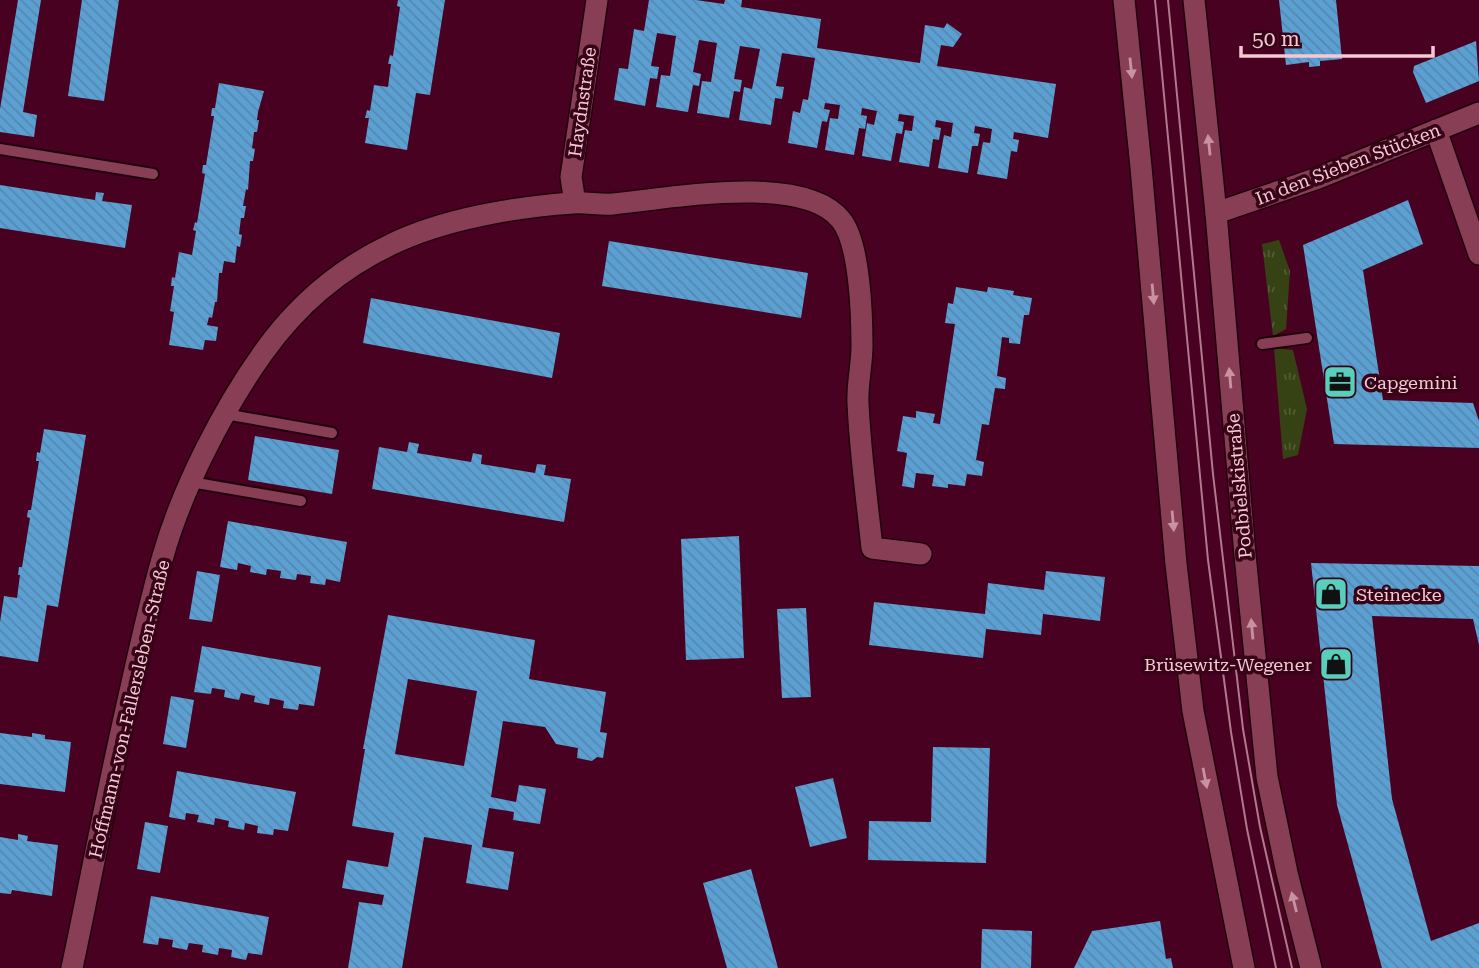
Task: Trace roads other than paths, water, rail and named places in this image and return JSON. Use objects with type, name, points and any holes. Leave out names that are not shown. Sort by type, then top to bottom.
[{"type":"street","name":"Haydnstraße","points":[[575,203],[571,177],[597,0]]},
{"type":"street","points":[[1124,0],[1193,711],[1244,968]]},
{"type":"street","name":"Podbielskistraße","points":[[1194,0],[1267,778],[1311,968]]},
{"type":"street","name":"In den Sieben Stücken","points":[[1216,213],[1318,178],[1479,113]]},
{"type":"street","points":[[1436,130],[1479,254]]},
{"type":"street","name":"Hoffmann-von-Fallersleben-Straße","points":[[72,968],[138,653],[163,552],[191,482],[225,414],[264,352],[301,306],[340,273],[392,243],[441,225],[497,213],[575,203],[608,205],[712,192],[762,192],[808,199],[831,210],[844,222],[856,258],[862,345],[858,400],[872,548],[921,554]]},
{"type":"lane","points":[[0,149],[153,174]]},
{"type":"lane","points":[[1262,344],[1307,338]]},
{"type":"lane","points":[[225,414],[332,433]]},
{"type":"lane","points":[[191,482],[301,501]]},
{"type":"tram line","points":[[1155,0],[1208,560],[1247,829],[1276,968]]},
{"type":"tram line","points":[[1168,0],[1213,474],[1243,729],[1260,827],[1292,968]]},
{"type":"place","name":"Capgemini","points":[[1340,382]]},
{"type":"place","name":"Steinecke","points":[[1331,594]]},
{"type":"place","name":"Brüsewitz-Wegener","points":[[1336,664]]}]
